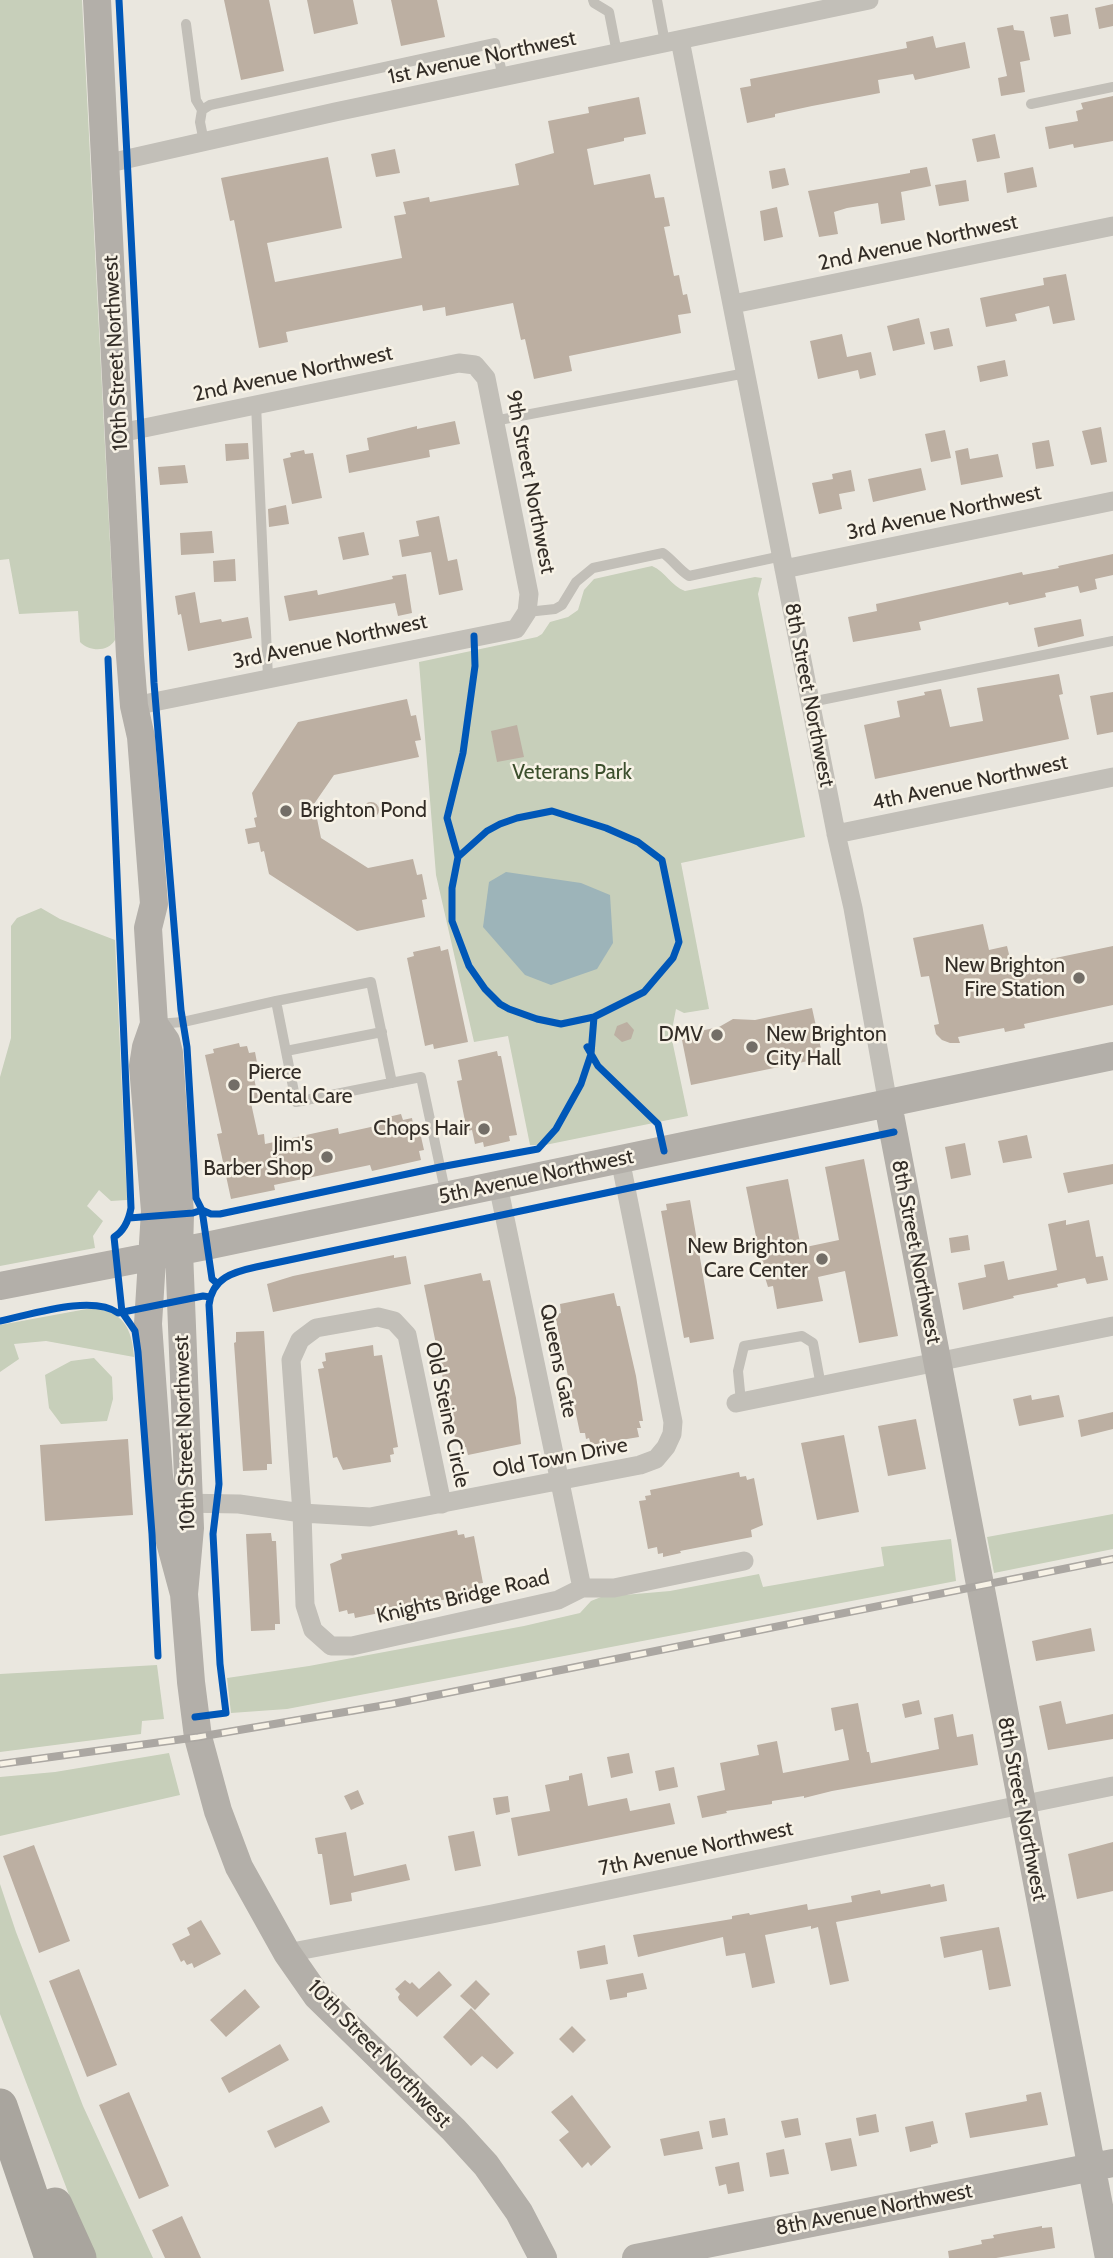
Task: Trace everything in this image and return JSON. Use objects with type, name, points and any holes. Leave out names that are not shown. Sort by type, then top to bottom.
[{"type":"highway","points":[[4,2119],[52,2258]]},
{"type":"highway","points":[[4,2119],[47,2185],[79,2258]]},
{"type":"street","name":"10th Street Northwest","points":[[97,0],[134,706],[141,737],[154,904],[148,928],[154,1024],[166,1041],[169,1054],[180,1214],[166,1254],[176,1503],[190,1528],[184,1594],[198,1737],[218,1811],[239,1867],[287,1953],[317,1996],[454,2130],[486,2165],[519,2211],[543,2258]]},
{"type":"street","name":"1st Avenue Northwest","points":[[105,164],[869,0]]},
{"type":"street","name":"8th Street Northwest","points":[[673,41],[733,304],[836,834],[853,908],[1021,1806],[1102,2165],[1109,2258]]},
{"type":"street","name":"2nd Avenue Northwest","points":[[733,304],[1113,226]]},
{"type":"street","name":"2nd Avenue Northwest","points":[[120,433],[459,363],[475,365]]},
{"type":"street","name":"9th Street Northwest","points":[[475,365],[486,378],[530,594],[527,612]]},
{"type":"street","name":"3rd Avenue Northwest","points":[[783,563],[1113,501]]},
{"type":"street","name":"3rd Avenue Northwest","points":[[134,706],[516,629],[527,612]]},
{"type":"street","name":"4th Avenue Northwest","points":[[836,834],[1113,776]]},
{"type":"street","name":"5th Avenue Northwest","points":[[0,1286],[166,1254],[1113,1056]]},
{"type":"street","name":"Old Town Drive","points":[[176,1503],[239,1504],[302,1513],[370,1517],[640,1465],[656,1459],[672,1434],[673,1422],[620,1159]]},
{"type":"street","name":"Queens Gate","points":[[498,1185],[582,1588]]},
{"type":"street","name":"Old Steine Circle","points":[[302,1513],[291,1360],[295,1349],[300,1340],[316,1328],[378,1317],[394,1321],[407,1335],[442,1504]]},
{"type":"street","points":[[738,1403],[1113,1326]]},
{"type":"street","name":"Knights Bridge Road","points":[[302,1513],[305,1605],[313,1630],[331,1646],[352,1646],[558,1600],[582,1588],[614,1588],[744,1562]]},
{"type":"street","name":"7th Avenue Northwest","points":[[287,1953],[1113,1786]]},
{"type":"street","name":"8th Avenue Northwest","points":[[636,2258],[1102,2165]]},
{"type":"lane","points":[[593,0],[610,12],[617,53]]},
{"type":"lane","points":[[657,0],[673,41]]},
{"type":"lane","points":[[186,24],[196,100],[202,110],[200,122],[204,142]]},
{"type":"lane","points":[[202,110],[210,104],[495,43],[503,77]]},
{"type":"lane","points":[[1031,104],[1113,87]]},
{"type":"lane","points":[[494,421],[746,372]]},
{"type":"lane","points":[[256,404],[268,678]]},
{"type":"lane","points":[[527,612],[555,609],[562,605],[576,582],[593,568],[663,553],[689,576],[783,563]]},
{"type":"lane","points":[[811,702],[1113,641]]},
{"type":"lane","points":[[154,1024],[183,1022],[371,982],[392,1083]]},
{"type":"lane","points":[[276,1001],[296,1102],[421,1077],[446,1195]]},
{"type":"lane","points":[[286,1051],[382,1032]]},
{"type":"lane","points":[[738,1403],[738,1371],[744,1346],[802,1336],[813,1343],[821,1386]]},
{"type":"green space","points":[[0,0],[82,0],[115,640],[103,649],[89,648],[80,642],[78,611],[19,614],[9,559],[0,560]]},
{"type":"green space","name":"Veterans Park","points":[[652,566],[685,591],[755,577],[762,578],[758,594],[805,837],[681,863],[709,1009],[684,1013],[676,1009],[671,1035],[688,1116],[545,1145],[530,1145],[508,1036],[474,1042],[436,875],[419,662],[537,637],[550,622],[568,617],[578,610],[584,590],[594,579]]},
{"type":"green space","points":[[41,908],[60,919],[115,940],[127,1200],[111,1201],[99,1190],[87,1206],[103,1221],[93,1236],[95,1248],[0,1266],[0,1077],[11,1038],[11,926],[17,918]]},
{"type":"green space","points":[[92,1308],[111,1313],[124,1323],[131,1338],[134,1357],[46,1341],[14,1344],[19,1359],[0,1372],[0,1325]]},
{"type":"green space","points":[[94,1358],[112,1377],[113,1399],[107,1421],[61,1424],[49,1408],[45,1375],[71,1361]]},
{"type":"green space","points":[[1113,1514],[1113,1549],[994,1573],[987,1537]]},
{"type":"green space","points":[[951,1539],[956,1581],[287,1709],[231,1713],[227,1678],[309,1666],[524,1626],[580,1613],[591,1601],[601,1597],[670,1591],[759,1574],[763,1587],[884,1566],[881,1547]]},
{"type":"green space","points":[[157,1665],[164,1719],[142,1721],[141,1734],[0,1752],[0,1674]]},
{"type":"green space","points":[[169,1753],[180,1795],[0,1836],[0,1777],[55,1772]]},
{"type":"green space","points":[[0,1884],[83,2106],[153,2258],[94,2258],[84,2234],[0,2014]]},
{"type":"water","points":[[506,872],[581,883],[610,895],[613,943],[597,969],[551,985],[525,975],[483,927],[489,882]]},
{"type":"building","points":[[224,0],[269,0],[284,71],[241,80]]},
{"type":"building","points":[[307,0],[353,0],[358,24],[314,34]]},
{"type":"building","points":[[391,0],[437,0],[445,37],[401,46]]},
{"type":"building","points":[[1113,4],[1113,26],[1099,29],[1095,8]]},
{"type":"building","points":[[1068,14],[1071,34],[1054,37],[1050,17]]},
{"type":"building","points":[[1013,25],[1014,30],[1024,31],[1030,60],[1020,62],[1025,92],[1001,96],[998,78],[1007,76],[997,28]]},
{"type":"building","points":[[933,36],[936,48],[965,42],[970,68],[915,80],[913,74],[878,80],[880,93],[775,114],[775,117],[747,123],[740,88],[751,86],[750,79],[907,48],[906,42]]},
{"type":"building","points":[[1113,96],[1113,141],[1074,148],[1073,144],[1049,149],[1045,127],[1078,121],[1076,111],[1083,109],[1081,103]]},
{"type":"building","points":[[639,97],[646,134],[587,149],[594,185],[650,174],[655,198],[664,197],[670,226],[664,227],[674,276],[679,275],[683,295],[687,294],[691,313],[678,315],[681,333],[569,356],[572,371],[534,379],[525,339],[521,340],[513,303],[446,316],[445,307],[423,311],[422,305],[286,332],[288,342],[259,348],[234,220],[230,221],[221,178],[328,157],[342,228],[267,243],[275,282],[402,258],[394,216],[406,214],[403,202],[429,197],[430,202],[519,185],[515,164],[554,153],[548,121],[589,113],[588,107]]},
{"type":"building","points":[[995,134],[1000,158],[977,162],[972,139]]},
{"type":"building","points":[[395,149],[400,173],[376,177],[371,154]]},
{"type":"building","points":[[927,167],[931,186],[901,192],[905,220],[881,224],[878,203],[847,208],[834,212],[838,234],[819,237],[808,191],[910,173],[910,170]]},
{"type":"building","points":[[1033,167],[1037,187],[1007,193],[1004,173]]},
{"type":"building","points":[[785,168],[789,185],[772,189],[769,171]]},
{"type":"building","points":[[966,180],[969,201],[939,206],[935,185]]},
{"type":"building","points":[[777,207],[783,237],[764,241],[760,211]]},
{"type":"building","points":[[1066,274],[1075,320],[1053,324],[1049,306],[1015,314],[1017,321],[986,327],[980,298],[1044,285],[1043,278]]},
{"type":"building","points":[[919,318],[925,344],[893,351],[887,326]]},
{"type":"building","points":[[949,328],[953,346],[934,350],[930,332]]},
{"type":"building","points":[[842,334],[847,357],[871,352],[876,375],[860,379],[858,370],[818,379],[810,341]]},
{"type":"building","points":[[1005,360],[1008,376],[980,382],[977,366]]},
{"type":"building","points":[[455,421],[460,444],[429,450],[430,457],[349,473],[346,455],[369,450],[367,438],[417,426],[417,429]]},
{"type":"building","points":[[1101,427],[1107,462],[1091,465],[1082,431]]},
{"type":"building","points":[[945,430],[951,458],[931,462],[925,434]]},
{"type":"building","points":[[1049,440],[1054,466],[1036,469],[1032,443]]},
{"type":"building","points":[[248,443],[249,459],[226,461],[225,444]]},
{"type":"building","points":[[968,448],[970,459],[998,454],[1003,477],[961,485],[955,451]]},
{"type":"building","points":[[304,450],[305,454],[313,453],[322,498],[292,504],[283,459],[291,457],[290,453]]},
{"type":"building","points":[[185,465],[188,483],[160,485],[158,467]]},
{"type":"building","points":[[921,468],[926,490],[873,502],[868,479]]},
{"type":"building","points":[[851,470],[855,491],[839,494],[842,509],[819,514],[812,483],[833,479],[832,474]]},
{"type":"building","points":[[286,505],[289,524],[269,527],[268,509]]},
{"type":"building","points":[[439,516],[448,561],[457,559],[463,590],[439,595],[431,552],[402,557],[399,540],[419,536],[416,521]]},
{"type":"building","points":[[212,531],[214,553],[181,555],[180,533]]},
{"type":"building","points":[[364,532],[369,555],[343,560],[338,537]]},
{"type":"building","points":[[1113,554],[1113,575],[1095,579],[1097,589],[1080,593],[1078,586],[1045,593],[1046,597],[1009,605],[1008,602],[919,622],[921,630],[853,642],[848,617],[877,611],[876,604],[1022,572],[1023,575],[1059,568],[1058,566]]},
{"type":"building","points":[[235,559],[236,581],[214,582],[213,561]]},
{"type":"building","points":[[406,574],[412,613],[398,616],[395,603],[289,621],[284,596],[317,590],[318,595]]},
{"type":"building","points":[[195,592],[200,623],[248,617],[252,638],[188,651],[175,596]]},
{"type":"building","points":[[1081,619],[1084,636],[1038,647],[1034,628]]},
{"type":"building","points":[[1059,674],[1063,694],[1059,695],[1069,739],[875,779],[864,725],[900,717],[897,701],[941,689],[950,727],[983,721],[977,688]]},
{"type":"building","points":[[1113,692],[1113,732],[1097,735],[1090,696]]},
{"type":"building","name":"Brighton Pond","points":[[407,699],[411,716],[416,715],[421,740],[415,741],[419,757],[334,775],[314,804],[321,838],[368,868],[413,859],[417,875],[422,874],[427,899],[422,900],[425,917],[357,931],[269,874],[259,842],[248,844],[245,829],[256,827],[254,818],[257,817],[252,793],[298,722]]},
{"type":"building","points":[[517,725],[524,757],[497,762],[491,731]]},
{"type":"building","points":[[371,802],[377,804],[377,816],[371,818],[365,816],[363,810],[365,804]]},
{"type":"building","points":[[983,924],[989,950],[1007,946],[1012,967],[1113,946],[1113,1005],[1024,1024],[1025,1028],[1005,1032],[1004,1028],[958,1037],[960,1043],[942,1040],[936,1034],[934,1025],[939,1024],[929,976],[921,977],[913,938]]},
{"type":"building","points":[[440,946],[441,951],[448,949],[468,1042],[434,1049],[433,1044],[425,1046],[407,958],[414,956],[413,952]]},
{"type":"building","name":"New Brighton City Hall","points":[[812,1008],[823,1058],[691,1085],[681,1035],[719,1027],[733,1019],[755,1020]]},
{"type":"building","points":[[627,1022],[634,1030],[631,1039],[622,1042],[614,1035],[617,1026]]},
{"type":"building","points":[[239,1043],[240,1047],[247,1046],[249,1053],[255,1052],[258,1068],[252,1069],[259,1101],[251,1103],[258,1135],[264,1134],[265,1144],[338,1128],[339,1134],[389,1123],[388,1117],[401,1114],[403,1120],[412,1118],[413,1124],[418,1123],[424,1150],[419,1151],[421,1160],[372,1171],[370,1165],[274,1185],[275,1190],[231,1199],[217,1134],[222,1133],[205,1055],[214,1053],[213,1049]]},
{"type":"building","points":[[497,1051],[498,1056],[501,1056],[517,1135],[509,1136],[510,1141],[484,1147],[483,1142],[475,1144],[472,1130],[467,1131],[457,1081],[462,1080],[458,1060]]},
{"type":"building","points":[[1027,1135],[1032,1158],[1003,1163],[998,1141]]},
{"type":"building","points":[[965,1143],[971,1175],[951,1179],[945,1147]]},
{"type":"building","name":"New Brighton Care Center","points":[[864,1159],[898,1336],[859,1343],[845,1271],[818,1277],[823,1301],[777,1309],[773,1286],[768,1287],[763,1271],[746,1187],[788,1179],[801,1248],[839,1240],[825,1167]]},
{"type":"building","points":[[1113,1164],[1113,1184],[1068,1193],[1063,1173]]},
{"type":"building","points":[[690,1200],[714,1339],[690,1343],[689,1337],[684,1338],[661,1211],[667,1210],[666,1204]]},
{"type":"building","points":[[1066,1220],[1066,1225],[1089,1220],[1096,1257],[1103,1256],[1108,1280],[1087,1284],[1085,1278],[963,1310],[958,1283],[986,1277],[984,1265],[1004,1261],[1008,1280],[1057,1270],[1048,1224]]},
{"type":"building","points":[[968,1235],[970,1250],[951,1253],[949,1238]]},
{"type":"building","points":[[394,1255],[394,1258],[406,1256],[411,1284],[273,1312],[267,1284]]},
{"type":"building","points":[[481,1273],[483,1281],[490,1280],[516,1398],[521,1444],[468,1455],[462,1442],[456,1443],[424,1285]]},
{"type":"building","points":[[614,1293],[617,1306],[620,1306],[636,1376],[643,1421],[639,1421],[641,1428],[637,1428],[639,1437],[591,1445],[585,1433],[580,1433],[555,1315],[561,1313],[560,1304]]},
{"type":"building","points":[[264,1331],[272,1464],[267,1464],[267,1470],[243,1471],[234,1343],[236,1332]]},
{"type":"building","points":[[373,1345],[374,1356],[382,1355],[398,1447],[393,1448],[391,1462],[343,1470],[337,1457],[333,1458],[318,1369],[324,1368],[322,1362],[326,1361],[325,1353]]},
{"type":"building","points":[[1031,1395],[1032,1400],[1059,1395],[1064,1417],[1019,1426],[1013,1399]]},
{"type":"building","points":[[1113,1412],[1113,1429],[1081,1437],[1078,1420]]},
{"type":"building","points":[[916,1419],[926,1469],[888,1476],[878,1426]]},
{"type":"building","points":[[844,1435],[859,1512],[817,1520],[801,1443]]},
{"type":"building","points":[[128,1439],[133,1515],[45,1521],[40,1445]]},
{"type":"building","points":[[739,1472],[740,1477],[746,1476],[747,1480],[754,1478],[763,1525],[751,1530],[752,1537],[680,1551],[681,1553],[663,1557],[663,1553],[658,1554],[657,1547],[648,1549],[639,1501],[646,1500],[645,1496],[651,1495],[650,1490]]},
{"type":"building","points":[[457,1530],[458,1535],[464,1534],[465,1538],[474,1536],[483,1583],[475,1584],[476,1593],[355,1618],[354,1613],[348,1614],[347,1610],[339,1612],[330,1564],[342,1559],[341,1554]]},
{"type":"building","points":[[271,1533],[272,1541],[276,1541],[280,1624],[275,1624],[275,1630],[251,1631],[246,1534]]},
{"type":"building","points":[[1091,1628],[1095,1651],[1036,1661],[1032,1641]]},
{"type":"building","points":[[919,1700],[922,1714],[905,1718],[902,1704]]},
{"type":"building","points":[[1061,1701],[1066,1724],[1113,1714],[1113,1739],[1048,1750],[1039,1706]]},
{"type":"building","points":[[858,1703],[871,1763],[939,1749],[934,1718],[953,1714],[957,1737],[973,1734],[978,1765],[804,1798],[772,1801],[772,1804],[726,1811],[727,1813],[702,1818],[697,1796],[725,1790],[720,1763],[759,1755],[757,1745],[777,1741],[783,1773],[849,1760],[843,1729],[835,1731],[831,1708]]},
{"type":"building","points":[[629,1753],[633,1773],[611,1778],[607,1757]]},
{"type":"building","points":[[674,1767],[678,1787],[659,1791],[655,1771]]},
{"type":"building","points":[[582,1773],[588,1806],[627,1798],[630,1811],[670,1803],[675,1824],[518,1856],[511,1818],[550,1811],[545,1785],[569,1780],[569,1776]]},
{"type":"building","points":[[358,1790],[364,1804],[351,1810],[344,1796]]},
{"type":"building","points":[[508,1796],[510,1812],[496,1815],[493,1798]]},
{"type":"building","points":[[474,1831],[481,1866],[455,1871],[448,1836]]},
{"type":"building","points":[[346,1832],[354,1876],[406,1864],[410,1880],[351,1893],[352,1901],[330,1905],[322,1854],[318,1854],[315,1838]]},
{"type":"building","points":[[1113,1842],[1113,1891],[1077,1899],[1068,1854]]},
{"type":"building","points":[[34,1845],[70,1941],[39,1953],[3,1856]]},
{"type":"building","points":[[930,1884],[931,1887],[944,1884],[947,1901],[836,1922],[849,1981],[830,1985],[818,1927],[765,1935],[775,1983],[752,1988],[745,1953],[726,1956],[723,1937],[638,1957],[633,1935],[807,1904],[808,1910],[852,1902],[851,1896],[880,1890],[881,1894]]},
{"type":"building","points":[[201,1920],[221,1954],[194,1968],[192,1963],[187,1965],[184,1960],[181,1962],[172,1944],[190,1935],[187,1928]]},
{"type":"building","points":[[999,1927],[1011,1986],[989,1990],[982,1950],[944,1958],[940,1937]]},
{"type":"building","points":[[605,1945],[608,1964],[580,1969],[577,1951]]},
{"type":"building","points":[[79,1969],[117,2065],[87,2077],[49,1981]]},
{"type":"building","points":[[439,1971],[452,1985],[417,2017],[399,2000],[400,1994],[395,1989],[405,1980],[410,1984],[412,1982],[419,1989]]},
{"type":"building","points":[[643,1973],[647,1989],[610,2000],[606,1980]]},
{"type":"building","points":[[476,1980],[490,1994],[475,2010],[460,1996]]},
{"type":"building","points":[[245,1989],[260,2007],[226,2037],[210,2020]]},
{"type":"building","points":[[471,2008],[514,2053],[497,2069],[482,2056],[471,2066],[443,2037]]},
{"type":"building","points":[[572,2026],[586,2040],[573,2053],[559,2039]]},
{"type":"building","points":[[280,2044],[289,2060],[229,2093],[221,2078]]},
{"type":"building","points":[[129,2092],[169,2186],[139,2199],[99,2105]]},
{"type":"building","points":[[1041,2092],[1048,2125],[970,2138],[965,2113],[1027,2101],[1026,2095]]},
{"type":"building","points":[[572,2095],[611,2147],[591,2166],[588,2162],[582,2168],[559,2140],[569,2132],[551,2112]]},
{"type":"building","points":[[322,2106],[330,2122],[275,2148],[267,2131]]},
{"type":"building","points":[[876,2114],[879,2132],[859,2136],[856,2118]]},
{"type":"building","points":[[725,2118],[728,2135],[712,2138],[709,2121]]},
{"type":"building","points":[[798,2118],[801,2135],[785,2138],[781,2121]]},
{"type":"building","points":[[933,2121],[938,2143],[910,2152],[905,2127]]},
{"type":"building","points":[[699,2131],[703,2149],[664,2156],[660,2139]]},
{"type":"building","points":[[851,2138],[857,2166],[831,2171],[825,2143]]},
{"type":"building","points":[[784,2149],[789,2174],[770,2177],[766,2153]]},
{"type":"building","points":[[739,2162],[744,2191],[728,2194],[726,2184],[719,2186],[715,2167]]},
{"type":"building","points":[[182,2216],[201,2258],[165,2258],[152,2230]]},
{"type":"building","points":[[1042,2226],[1052,2227],[1055,2248],[996,2258],[949,2258],[948,2251],[982,2244],[981,2240],[994,2238],[993,2235]]},
{"type":"railway","points":[[0,1764],[198,1737],[392,1704],[1113,1559]]},
{"type":"cycle path","points":[[119,0],[154,683],[181,1010],[187,1047],[196,1198],[202,1210],[212,1279],[218,1284]]},
{"type":"cycle path","points":[[458,857],[487,831],[500,824],[552,811],[606,828],[638,842],[662,860],[679,942],[673,958],[644,992],[594,1017],[561,1024],[537,1019],[500,1004],[485,989],[469,966],[452,921],[452,888],[458,857],[447,818],[463,753],[475,666],[474,636]]},
{"type":"cycle path","points":[[108,659],[131,1208],[121,1231],[114,1237],[122,1312],[135,1331],[138,1352],[158,1656]]},
{"type":"cycle path","points":[[129,1218],[202,1210],[220,1214],[538,1149],[556,1129],[581,1084],[591,1054],[594,1017]]},
{"type":"cycle path","points":[[587,1047],[598,1066],[658,1124],[664,1151]]},
{"type":"cycle path","points":[[195,1717],[226,1713],[220,1664],[213,1534],[219,1484],[209,1305],[214,1288],[219,1282],[239,1271],[256,1267],[894,1132]]},
{"type":"cycle path","points":[[0,1321],[77,1306],[93,1305],[118,1313],[203,1296],[210,1297]]},
{"type":"place","name":"Brighton Pond","points":[[286,811]]},
{"type":"place","name":"New Brighton Fire Station","points":[[1079,978]]},
{"type":"place","name":"DMV","points":[[717,1035]]},
{"type":"place","name":"New Brighton City Hall","points":[[752,1047]]},
{"type":"place","name":"Pierce Dental Care","points":[[234,1085]]},
{"type":"place","name":"Chops Hair","points":[[484,1129]]},
{"type":"place","name":"Jim's Barber Shop","points":[[327,1157]]},
{"type":"place","name":"New Brighton Care Center","points":[[822,1259]]}]
